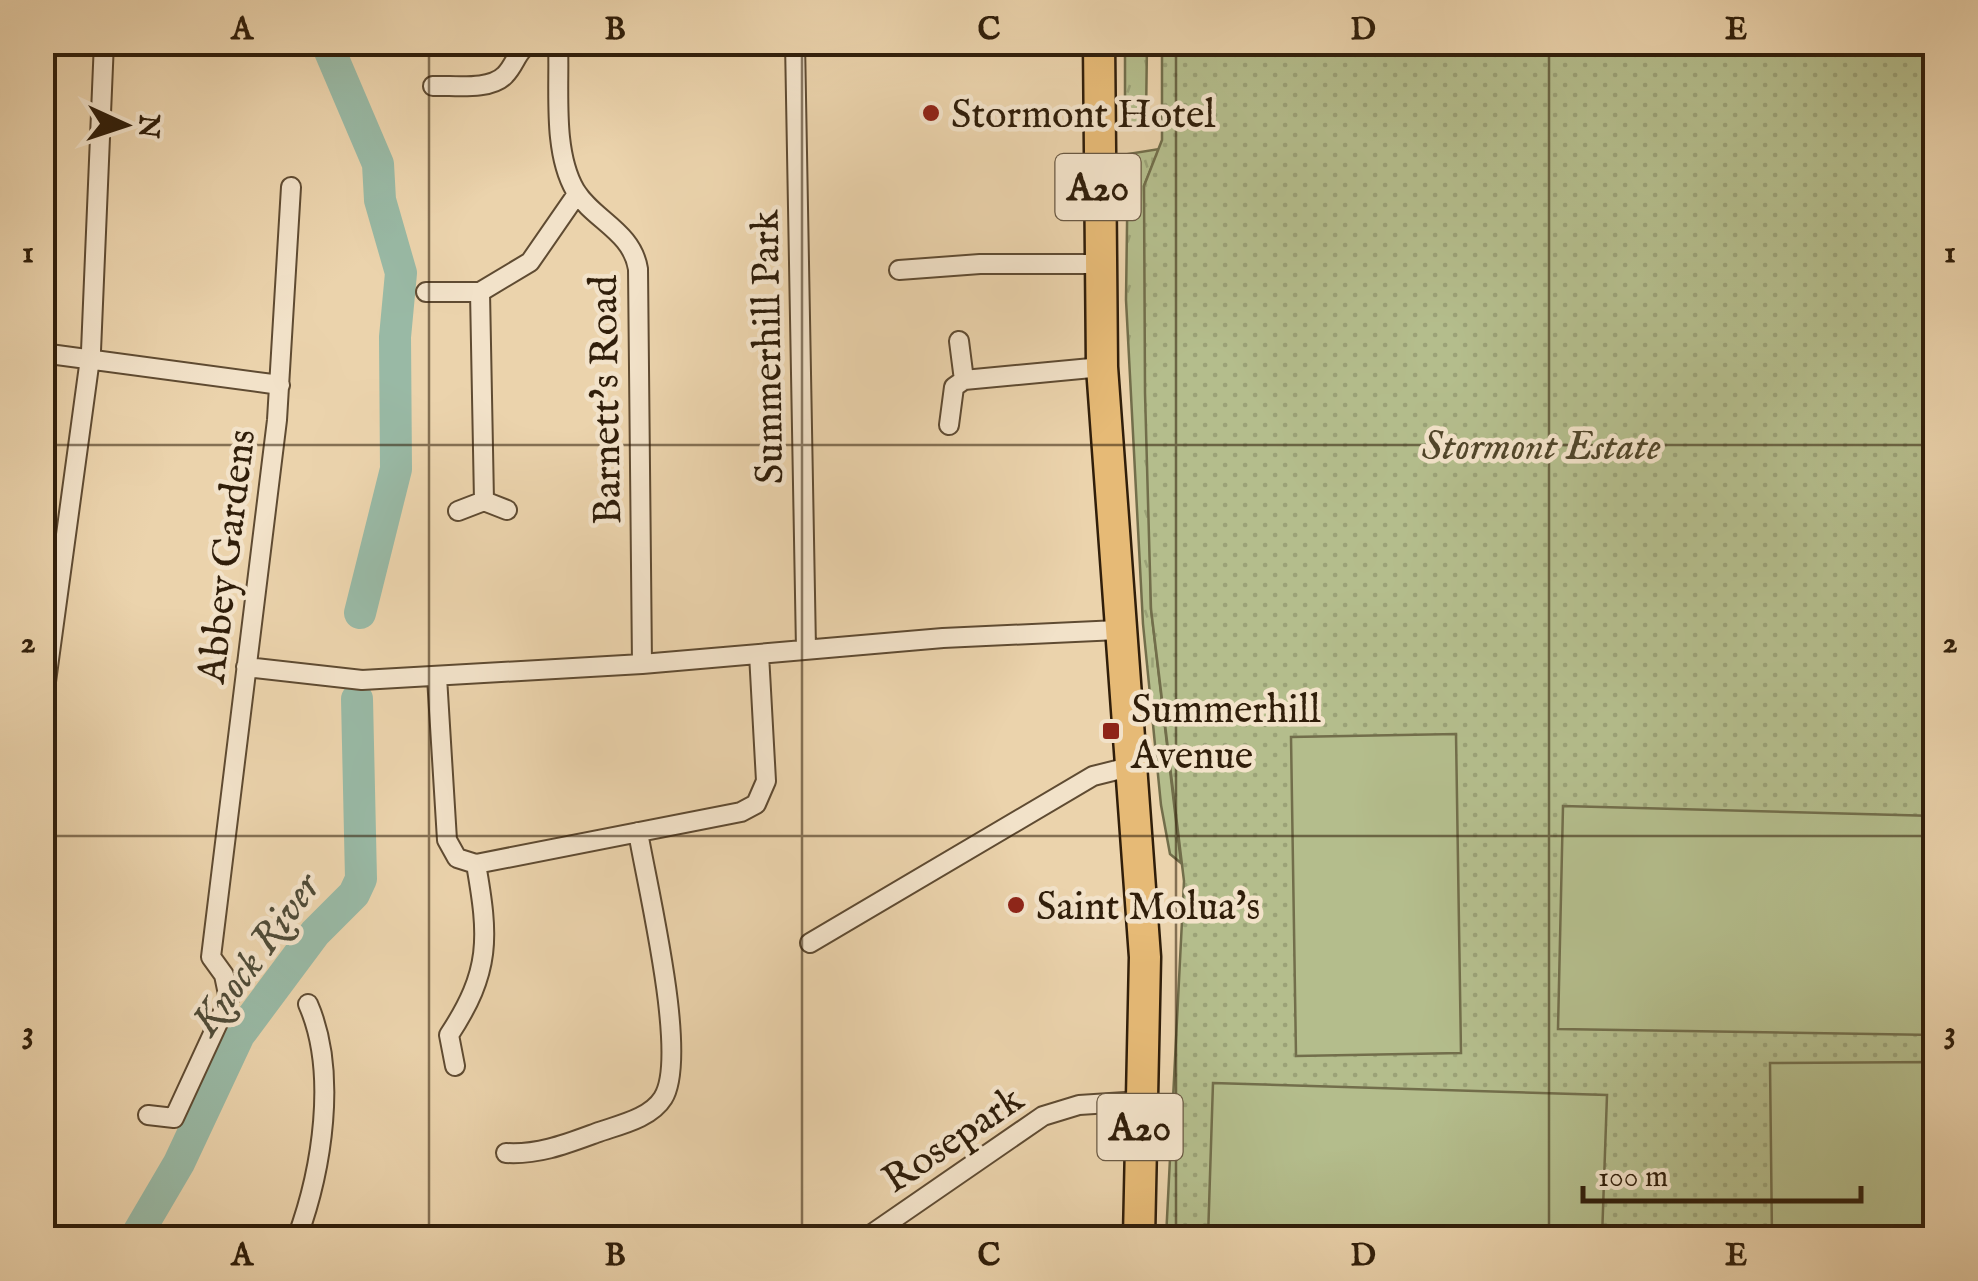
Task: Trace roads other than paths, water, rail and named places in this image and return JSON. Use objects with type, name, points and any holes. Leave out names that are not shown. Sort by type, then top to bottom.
[{"type":"highway","name":"A20","points":[[1098,42],[1102,367],[1144,957],[1139,1238]]},
{"type":"street","points":[[42,711],[90,359],[104,42]]},
{"type":"street","points":[[433,86],[490,84],[505,76],[517,53],[538,42]]},
{"type":"street","name":"Barnett's Road","points":[[558,42],[563,164],[577,194],[630,245],[638,269],[642,664]]},
{"type":"street","name":"Summerhill Park","points":[[795,42],[806,650]]},
{"type":"street","name":"Abbey Gardens","points":[[148,1116],[174,1118],[229,999],[224,975],[211,957],[280,385],[291,187]]},
{"type":"street","points":[[426,292],[480,292],[530,262],[577,194]]},
{"type":"street","points":[[900,270],[980,264],[1099,264]]},
{"type":"street","points":[[480,292],[484,501]]},
{"type":"street","points":[[959,340],[964,380]]},
{"type":"street","points":[[42,352],[280,385]]},
{"type":"street","points":[[950,425],[954,388],[964,380],[1102,367]]},
{"type":"street","points":[[458,511],[484,501],[507,510]]},
{"type":"street","points":[[246,667],[362,680],[437,677],[1118,630]]},
{"type":"street","points":[[437,677],[447,840],[456,858],[476,864],[741,812],[756,804],[766,780],[759,654]]},
{"type":"street","points":[[810,943],[1093,776],[1130,767]]},
{"type":"street","points":[[506,1153],[532,1154],[643,1116],[662,1101],[672,1078],[672,1032],[638,832]]},
{"type":"street","points":[[455,1066],[448,1036],[482,977],[488,929],[476,864]]},
{"type":"street","points":[[297,1238],[320,1168],[322,1034],[308,1004]]},
{"type":"street","name":"Rosepark","points":[[866,1238],[1043,1116],[1079,1106],[1141,1101]]},
{"type":"waterway","name":"Knock River","points":[[326,42],[378,164],[380,200],[401,273],[395,337],[396,469],[360,613]]},
{"type":"waterway","name":"Knock River","points":[[135,1238],[179,1163],[239,1035],[315,933],[354,894],[361,879],[357,699]]},
{"type":"place","name":"Stormont Hotel","points":[[931,113]]},
{"type":"place","name":"Summerhill Avenue","points":[[1111,731]]},
{"type":"place","name":"Saint Molua's","points":[[1016,905]]},
{"type":"park label","name":"Stormont Estate","points":[[1541,445]]}]
